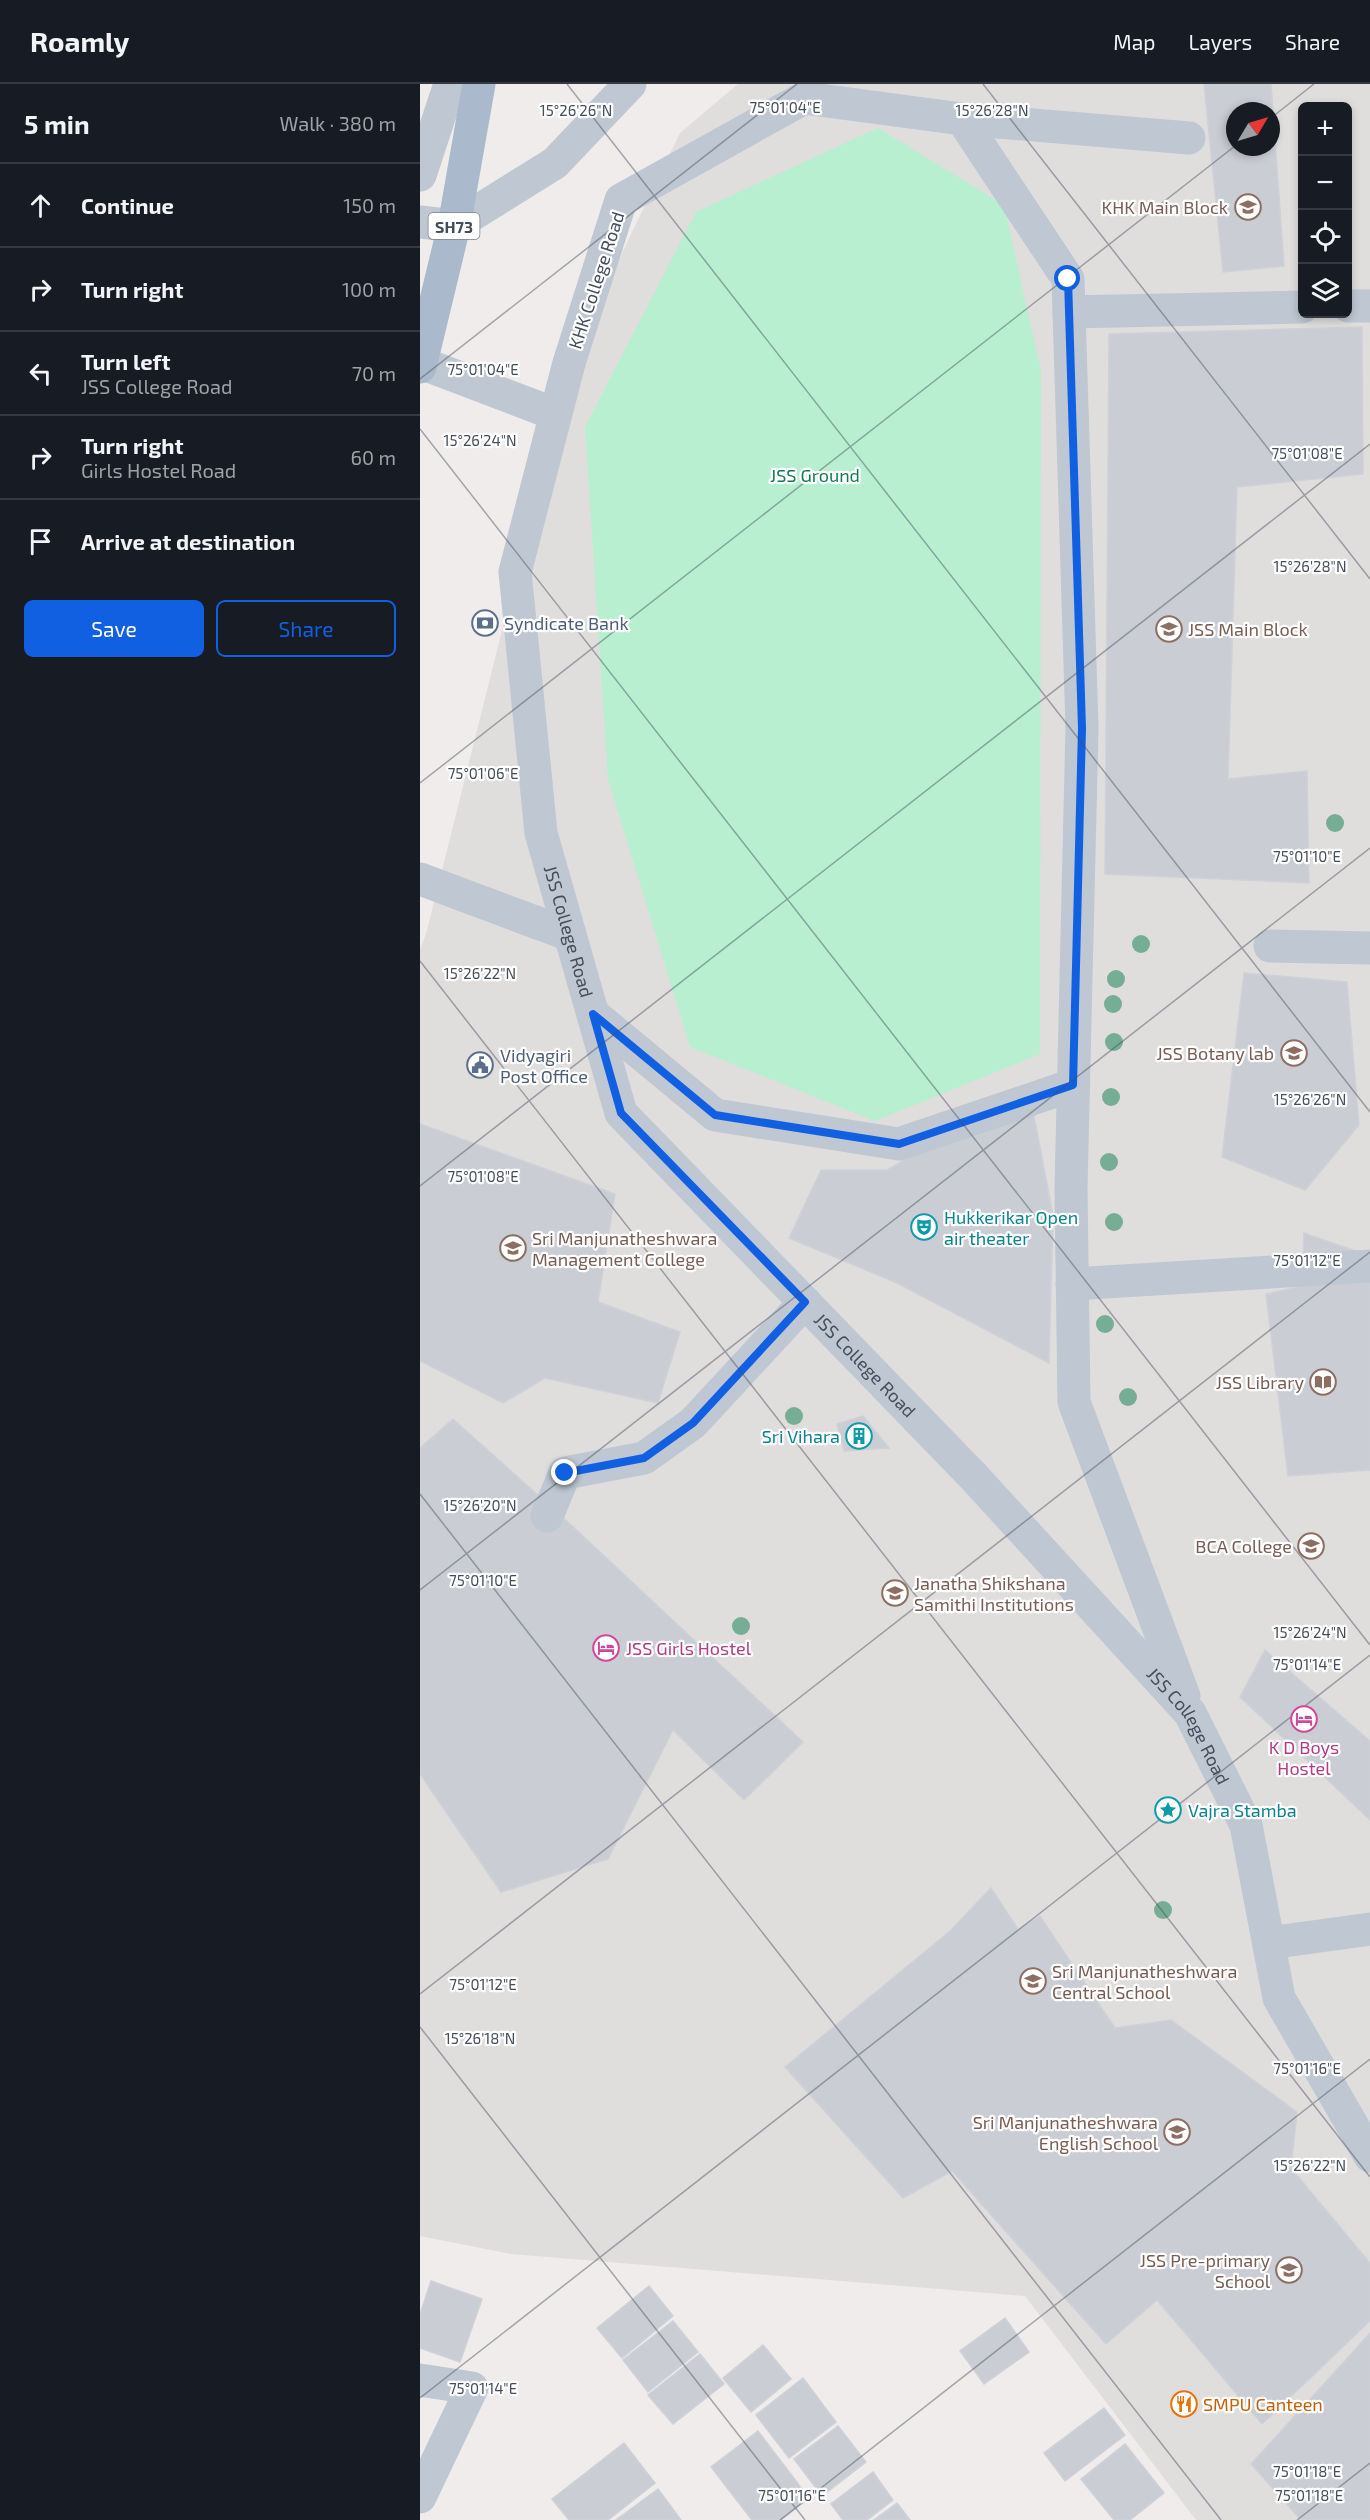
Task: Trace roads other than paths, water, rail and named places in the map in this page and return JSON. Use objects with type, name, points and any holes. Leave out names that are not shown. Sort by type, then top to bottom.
[{"type":"main road","name":"SH73","points":[[421,365],[454,226],[479,84]]},
{"type":"street","points":[[420,175],[450,84]]},
{"type":"street","points":[[420,222],[454,226],[555,163],[630,84]]},
{"type":"street","name":"KHK College Road","points":[[555,414],[621,200],[804,98],[962,119],[1189,138]]},
{"type":"street","points":[[962,119],[1068,279],[1082,728],[1071,1188],[1074,1402],[1190,1713]]},
{"type":"street","points":[[1352,306],[1370,306]]},
{"type":"street","points":[[1069,312],[1298,307]]},
{"type":"street","points":[[421,365],[555,414]]},
{"type":"street","name":"JSS College Road","points":[[555,414],[515,572],[541,832],[621,1113],[974,1477],[1190,1713],[1246,1825],[1279,1998],[1370,2156]]},
{"type":"street","points":[[420,879],[570,935]]},
{"type":"street","points":[[1270,945],[1370,948]]},
{"type":"street","points":[[593,1014],[715,1115],[899,1144],[1073,1085]]},
{"type":"street","points":[[1072,1284],[1370,1266]]},
{"type":"street","points":[[547,1516],[565,1473],[644,1458],[693,1423],[805,1302]]},
{"type":"street","points":[[1269,1944],[1370,1929]]},
{"type":"street","points":[[420,2380],[472,2388],[420,2497]]},
{"type":"place","name":"KHK Main Block","points":[[1248,207]]},
{"type":"place","name":"Syndicate Bank","points":[[485,623]]},
{"type":"place","name":"JSS Main Block","points":[[1169,629]]},
{"type":"place","name":"JSS Botany lab","points":[[1294,1053]]},
{"type":"place","name":"Vidyagiri Post Office","points":[[480,1065]]},
{"type":"place","name":"Hukkerikar Open air theater","points":[[924,1227]]},
{"type":"place","name":"Sri Manjunatheshwara Management College","points":[[513,1248]]},
{"type":"place","name":"JSS Library","points":[[1323,1382]]},
{"type":"place","name":"Sri Vihara","points":[[859,1436]]},
{"type":"place","name":"BCA College","points":[[1311,1546]]},
{"type":"place","name":"Janatha Shikshana Samithi Institutions","points":[[895,1593]]},
{"type":"place","name":"JSS Girls Hostel","points":[[606,1648]]},
{"type":"place","name":"K D Boys Hostel","points":[[1304,1719]]},
{"type":"place","name":"Vajra Stamba","points":[[1168,1810]]},
{"type":"place","name":"Sri Manjunatheshwara Central School","points":[[1033,1981]]},
{"type":"place","name":"Sri Manjunatheshwara English School","points":[[1177,2132]]},
{"type":"place","name":"JSS Pre-primary School","points":[[1289,2270]]},
{"type":"place","name":"SMPU Canteen","points":[[1184,2404]]},
{"type":"park label","name":"JSS Ground","points":[[815,475]]}]
